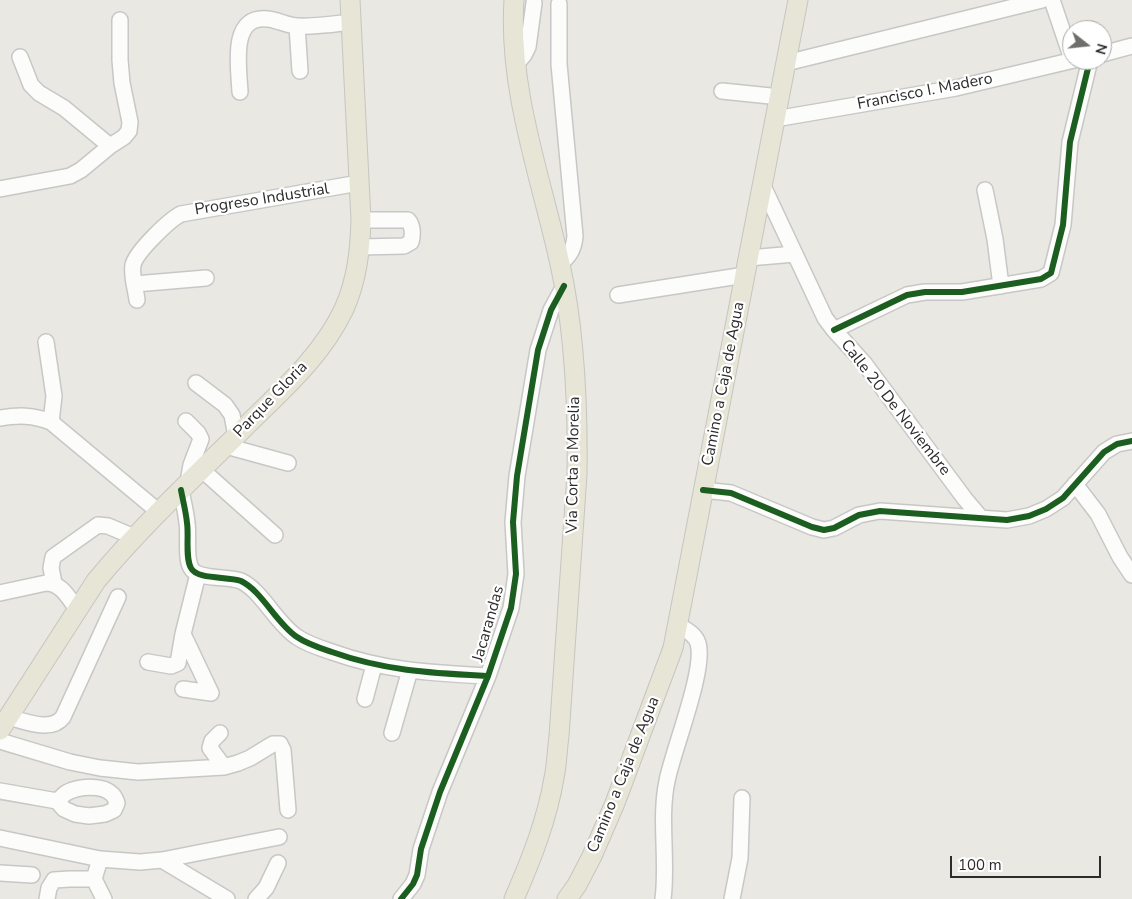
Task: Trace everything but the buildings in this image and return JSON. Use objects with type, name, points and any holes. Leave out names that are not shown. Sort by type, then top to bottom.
[{"type":"main road","name":"Parque Gloria","points":[[2,726],[96,581],[134,537],[190,480],[302,372],[328,336],[344,309],[355,278],[360,247],[361,220],[350,0]]},
{"type":"main road","name":"Via Corta a Morelia","points":[[514,0],[516,64],[527,127],[564,286],[575,377],[578,435],[559,736],[554,778],[545,818],[514,899]]},
{"type":"main road","name":"Camino a Caja de Agua","points":[[576,894],[615,803],[673,648],[679,625],[703,490],[798,0]]},
{"type":"street","points":[[786,63],[1042,0]]},
{"type":"street","points":[[1052,0],[1062,29]]},
{"type":"street","points":[[516,64],[524,56],[528,47],[534,2]]},
{"type":"street","points":[[559,4],[559,64],[575,236],[574,248],[569,256],[560,264]]},
{"type":"street","points":[[240,92],[238,53],[240,38],[245,26],[254,20],[267,18],[297,26],[351,22]]},
{"type":"street","points":[[0,189],[70,176],[81,170],[124,137],[129,131],[130,122],[122,83],[120,60],[120,20]]},
{"type":"street","points":[[297,26],[300,71]]},
{"type":"street","points":[[1112,51],[1132,46]]},
{"type":"street","points":[[20,57],[31,85],[39,93],[64,108],[110,146]]},
{"type":"street","name":"Francisco I. Madero","points":[[775,119],[956,88],[1062,63]]},
{"type":"street","points":[[834,330],[907,295],[925,292],[962,292],[1041,279],[1051,273],[1063,225],[1070,142],[1088,70]]},
{"type":"street","points":[[722,91],[780,96]]},
{"type":"street","name":"Progreso Industrial","points":[[137,300],[133,269],[136,258],[171,220],[181,214],[359,183]]},
{"type":"street","name":"Calle 20 De Noviembre","points":[[763,186],[825,318],[864,362],[959,492],[981,518]]},
{"type":"street","points":[[985,190],[995,239],[1001,286]]},
{"type":"street","points":[[360,247],[404,246],[411,242],[412,238],[412,226],[408,220],[361,220]]},
{"type":"street","points":[[618,295],[746,267],[795,254]]},
{"type":"street","points":[[135,284],[206,278]]},
{"type":"street","name":"Jacarandas","points":[[401,899],[413,884],[417,875],[421,849],[440,792],[488,676],[511,608],[516,574],[513,522],[514,500],[538,350],[551,310],[564,286]]},
{"type":"street","points":[[46,342],[54,396],[51,422]]},
{"type":"street","points":[[196,383],[225,405],[232,415],[231,441],[288,463]]},
{"type":"street","points":[[0,418],[27,415],[40,417],[51,422],[159,512]]},
{"type":"street","points":[[186,421],[198,433],[201,439],[191,465],[188,558],[191,569],[198,574],[231,578],[242,582],[251,589],[284,626],[297,637],[314,646],[374,665],[410,670],[488,676]]},
{"type":"street","points":[[703,490],[730,494],[824,530],[834,528],[859,515],[880,511],[1007,520],[1029,516],[1046,509],[1063,498],[1104,452],[1117,444],[1132,441]]},
{"type":"street","points":[[190,480],[275,536]]},
{"type":"street","points":[[1075,484],[1098,514],[1120,557],[1132,575]]},
{"type":"street","points":[[54,583],[51,568],[54,557],[93,527],[103,524],[134,537]]},
{"type":"street","points":[[148,662],[171,666],[178,663],[182,634],[198,574]]},
{"type":"street","points":[[0,593],[54,583],[60,587],[77,609]]},
{"type":"street","points":[[2,726],[53,726],[59,723],[118,597]]},
{"type":"street","points":[[667,897],[666,782],[695,681],[698,657],[698,643],[692,633],[679,625]]},
{"type":"street","points":[[182,634],[211,693],[183,689]]},
{"type":"street","points":[[365,699],[374,665]]},
{"type":"street","points":[[392,733],[410,670]]},
{"type":"street","points":[[220,733],[212,741],[210,748],[224,767]]},
{"type":"street","points":[[0,741],[70,762],[100,768],[138,772],[224,767],[250,758],[273,744],[280,744],[284,750],[288,810]]},
{"type":"street","points":[[0,791],[57,801]]},
{"type":"street","points":[[732,899],[740,858],[742,798]]},
{"type":"street","points":[[0,838],[100,859],[121,861],[162,860],[279,837]]},
{"type":"street","points":[[94,879],[99,868],[100,859]]},
{"type":"street","points":[[162,860],[227,899]]},
{"type":"street","points":[[256,899],[266,888],[278,863]]},
{"type":"street","points":[[0,873],[32,875]]},
{"type":"street","points":[[47,899],[49,888],[54,880],[94,879]]},
{"type":"street","points":[[94,879],[104,899]]},
{"type":"cycle path","points":[[834,330],[907,295],[925,292],[962,292],[1041,279],[1051,273],[1063,225],[1070,142],[1088,70]]},
{"type":"cycle path","points":[[401,899],[413,884],[417,875],[421,849],[440,792],[488,676],[511,608],[516,574],[513,522],[517,476],[538,350],[551,310],[564,286]]},
{"type":"cycle path","points":[[703,490],[731,493],[812,527],[824,530],[834,528],[859,515],[880,511],[1007,520],[1029,516],[1046,509],[1063,498],[1104,452],[1117,444],[1132,441]]},
{"type":"cycle path","points":[[181,490],[188,528],[188,558],[194,572],[206,576],[235,579],[249,586],[289,631],[309,644],[352,658],[390,667],[428,672],[488,676]]}]
